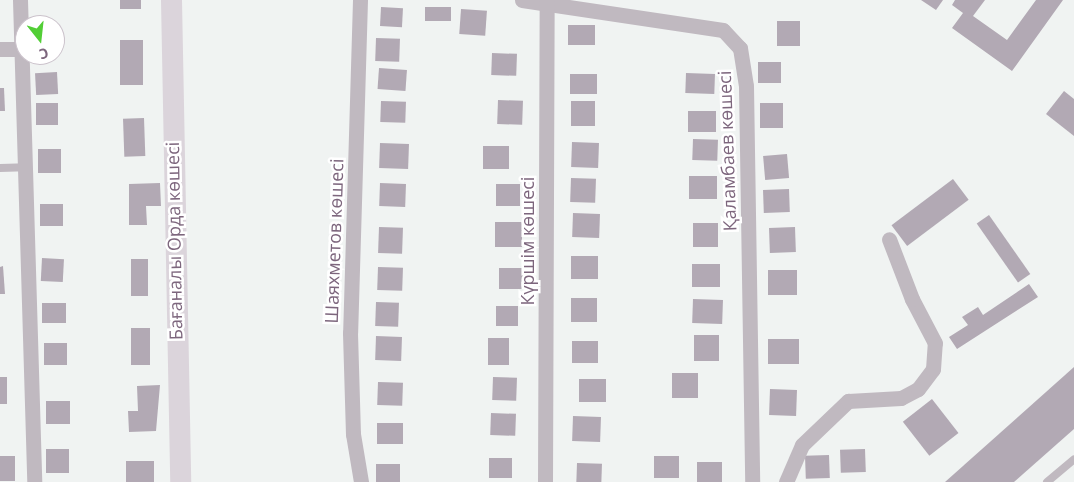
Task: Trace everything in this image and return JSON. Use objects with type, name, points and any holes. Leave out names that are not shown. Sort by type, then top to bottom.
[{"type":"street","points":[[20,0],[20,15]]},
{"type":"street","name":"Бағаналы Орда көшесі","points":[[171,0],[180,482]]},
{"type":"street","name":"Шаяхметов көшесі","points":[[360,0],[350,333],[353,434],[362,482]]},
{"type":"street","name":"Қаламбаев көшесі","points":[[522,0],[547,2],[723,30],[740,48],[746,86],[752,482]]},
{"type":"street","name":"Күршім көшесі","points":[[545,482],[547,2]]},
{"type":"street","points":[[0,48],[15,49]]},
{"type":"street","points":[[22,65],[34,482]]},
{"type":"street","points":[[786,482],[802,445],[848,401],[901,398],[918,389],[933,369],[935,343],[912,299],[889,239]]},
{"type":"lane","points":[[0,168],[26,167]]},
{"type":"lane","points":[[1047,482],[1074,459]]},
{"type":"building","points":[[120,0],[141,0],[141,9],[120,9]]},
{"type":"building","points":[[921,0],[943,0],[936,10]]},
{"type":"building","points":[[955,0],[985,0],[973,16],[1007,40],[1036,0],[1063,0],[1012,71],[952,28],[963,13],[952,5]]},
{"type":"building","points":[[381,7],[403,8],[402,27],[380,26]]},
{"type":"building","points":[[425,7],[451,7],[451,21],[425,21]]},
{"type":"building","points":[[461,9],[487,11],[485,36],[459,34]]},
{"type":"building","points":[[777,21],[800,21],[800,46],[777,46]]},
{"type":"building","points":[[568,25],[595,25],[595,45],[568,45]]},
{"type":"building","points":[[376,38],[400,39],[399,62],[375,61]]},
{"type":"building","points":[[120,40],[143,40],[143,85],[120,85]]},
{"type":"building","points":[[492,53],[517,54],[516,76],[491,75]]},
{"type":"building","points":[[758,62],[781,62],[781,83],[758,83]]},
{"type":"building","points":[[379,68],[407,70],[405,91],[378,89]]},
{"type":"building","points":[[57,72],[58,94],[36,95],[35,73]]},
{"type":"building","points":[[686,73],[715,74],[714,94],[685,93]]},
{"type":"building","points":[[570,74],[597,74],[597,94],[570,94]]},
{"type":"building","points":[[0,88],[4,88],[5,111],[0,111]]},
{"type":"building","points":[[1064,91],[1074,99],[1074,136],[1046,114]]},
{"type":"building","points":[[498,100],[523,101],[522,125],[497,124]]},
{"type":"building","points":[[381,101],[406,102],[405,123],[380,122]]},
{"type":"building","points":[[571,101],[595,101],[595,126],[571,126]]},
{"type":"building","points":[[36,103],[58,103],[58,125],[36,125]]},
{"type":"building","points":[[760,103],[783,103],[783,128],[760,128]]},
{"type":"building","points":[[688,111],[716,111],[716,132],[688,132]]},
{"type":"building","points":[[144,118],[145,156],[124,157],[123,119]]},
{"type":"building","points":[[693,139],[718,140],[717,161],[692,160]]},
{"type":"building","points":[[572,142],[599,143],[598,168],[571,167]]},
{"type":"building","points":[[380,143],[409,144],[408,169],[379,168]]},
{"type":"building","points":[[483,146],[509,146],[509,169],[483,169]]},
{"type":"building","points":[[38,149],[61,149],[61,173],[38,173]]},
{"type":"building","points":[[787,154],[789,178],[765,180],[763,156]]},
{"type":"building","points":[[689,176],[717,176],[717,199],[689,199]]},
{"type":"building","points":[[571,178],[596,179],[595,203],[570,202]]},
{"type":"building","points":[[953,179],[969,200],[907,246],[892,225]]},
{"type":"building","points":[[160,183],[161,206],[146,206],[147,225],[129,225],[129,184]]},
{"type":"building","points":[[380,183],[406,184],[405,207],[379,206]]},
{"type":"building","points":[[496,184],[520,184],[520,206],[496,206]]},
{"type":"building","points":[[789,189],[790,212],[764,213],[763,190]]},
{"type":"building","points":[[40,204],[63,204],[63,226],[40,226]]},
{"type":"building","points":[[573,213],[600,214],[599,238],[572,237]]},
{"type":"building","points":[[989,215],[1030,274],[1018,283],[977,224]]},
{"type":"building","points":[[495,222],[522,222],[522,247],[495,247]]},
{"type":"building","points":[[693,223],[718,223],[718,247],[693,247]]},
{"type":"building","points":[[379,227],[403,228],[402,254],[378,253]]},
{"type":"building","points":[[795,227],[796,252],[770,253],[769,228]]},
{"type":"building","points":[[571,256],[598,256],[598,279],[571,279]]},
{"type":"building","points":[[42,258],[64,259],[63,282],[41,281]]},
{"type":"building","points":[[131,259],[148,259],[148,296],[131,296]]},
{"type":"building","points":[[692,264],[720,264],[720,287],[692,287]]},
{"type":"building","points":[[3,266],[5,294],[0,294],[0,267]]},
{"type":"building","points":[[378,267],[403,268],[402,291],[377,290]]},
{"type":"building","points":[[499,268],[523,268],[523,289],[499,289]]},
{"type":"building","points":[[768,270],[797,270],[797,295],[768,295]]},
{"type":"building","points":[[1029,284],[1038,297],[957,349],[949,337],[968,325],[962,317],[978,307],[983,315]]},
{"type":"building","points":[[571,298],[597,298],[597,322],[571,322]]},
{"type":"building","points":[[693,299],[723,300],[722,324],[692,323]]},
{"type":"building","points":[[376,302],[399,303],[398,327],[375,326]]},
{"type":"building","points":[[42,303],[66,303],[66,323],[42,323]]},
{"type":"building","points":[[496,306],[518,306],[518,326],[496,326]]},
{"type":"building","points":[[131,328],[150,328],[150,365],[131,365]]},
{"type":"building","points":[[694,335],[719,335],[719,361],[694,361]]},
{"type":"building","points":[[376,336],[402,337],[401,361],[375,360]]},
{"type":"building","points":[[488,338],[509,338],[509,365],[488,365]]},
{"type":"building","points":[[768,339],[799,339],[799,364],[768,364]]},
{"type":"building","points":[[572,341],[598,341],[598,363],[572,363]]},
{"type":"building","points":[[44,343],[67,343],[67,365],[44,365]]},
{"type":"building","points":[[1074,367],[1074,429],[1014,482],[945,482]]},
{"type":"building","points":[[672,373],[698,373],[698,398],[672,398]]},
{"type":"building","points":[[0,377],[7,377],[7,404],[0,404]]},
{"type":"building","points":[[493,377],[517,378],[516,401],[492,400]]},
{"type":"building","points":[[579,379],[606,379],[606,402],[579,402]]},
{"type":"building","points":[[378,382],[403,383],[402,406],[377,405]]},
{"type":"building","points":[[160,385],[156,431],[129,432],[128,411],[138,411],[137,386]]},
{"type":"building","points":[[770,389],[797,390],[796,416],[769,415]]},
{"type":"building","points":[[932,399],[958,433],[929,456],[903,422]]},
{"type":"building","points":[[46,401],[70,401],[70,424],[46,424]]},
{"type":"building","points":[[491,413],[516,414],[515,436],[490,435]]},
{"type":"building","points":[[573,416],[601,417],[600,442],[572,441]]},
{"type":"building","points":[[377,423],[403,423],[403,444],[377,444]]},
{"type":"building","points":[[46,449],[69,449],[69,473],[46,473]]},
{"type":"building","points":[[865,449],[866,472],[841,473],[840,450]]},
{"type":"building","points":[[829,455],[830,478],[806,479],[805,456]]},
{"type":"building","points":[[0,456],[15,456],[15,481],[0,481]]},
{"type":"building","points":[[654,456],[679,456],[679,478],[654,478]]},
{"type":"building","points":[[489,458],[512,458],[512,478],[489,478]]},
{"type":"building","points":[[126,461],[154,461],[154,482],[126,482]]},
{"type":"building","points":[[697,462],[722,462],[722,482],[697,482]]},
{"type":"building","points":[[577,463],[602,464],[601,482],[576,482]]},
{"type":"building","points":[[376,464],[400,464],[400,482],[376,482]]}]
